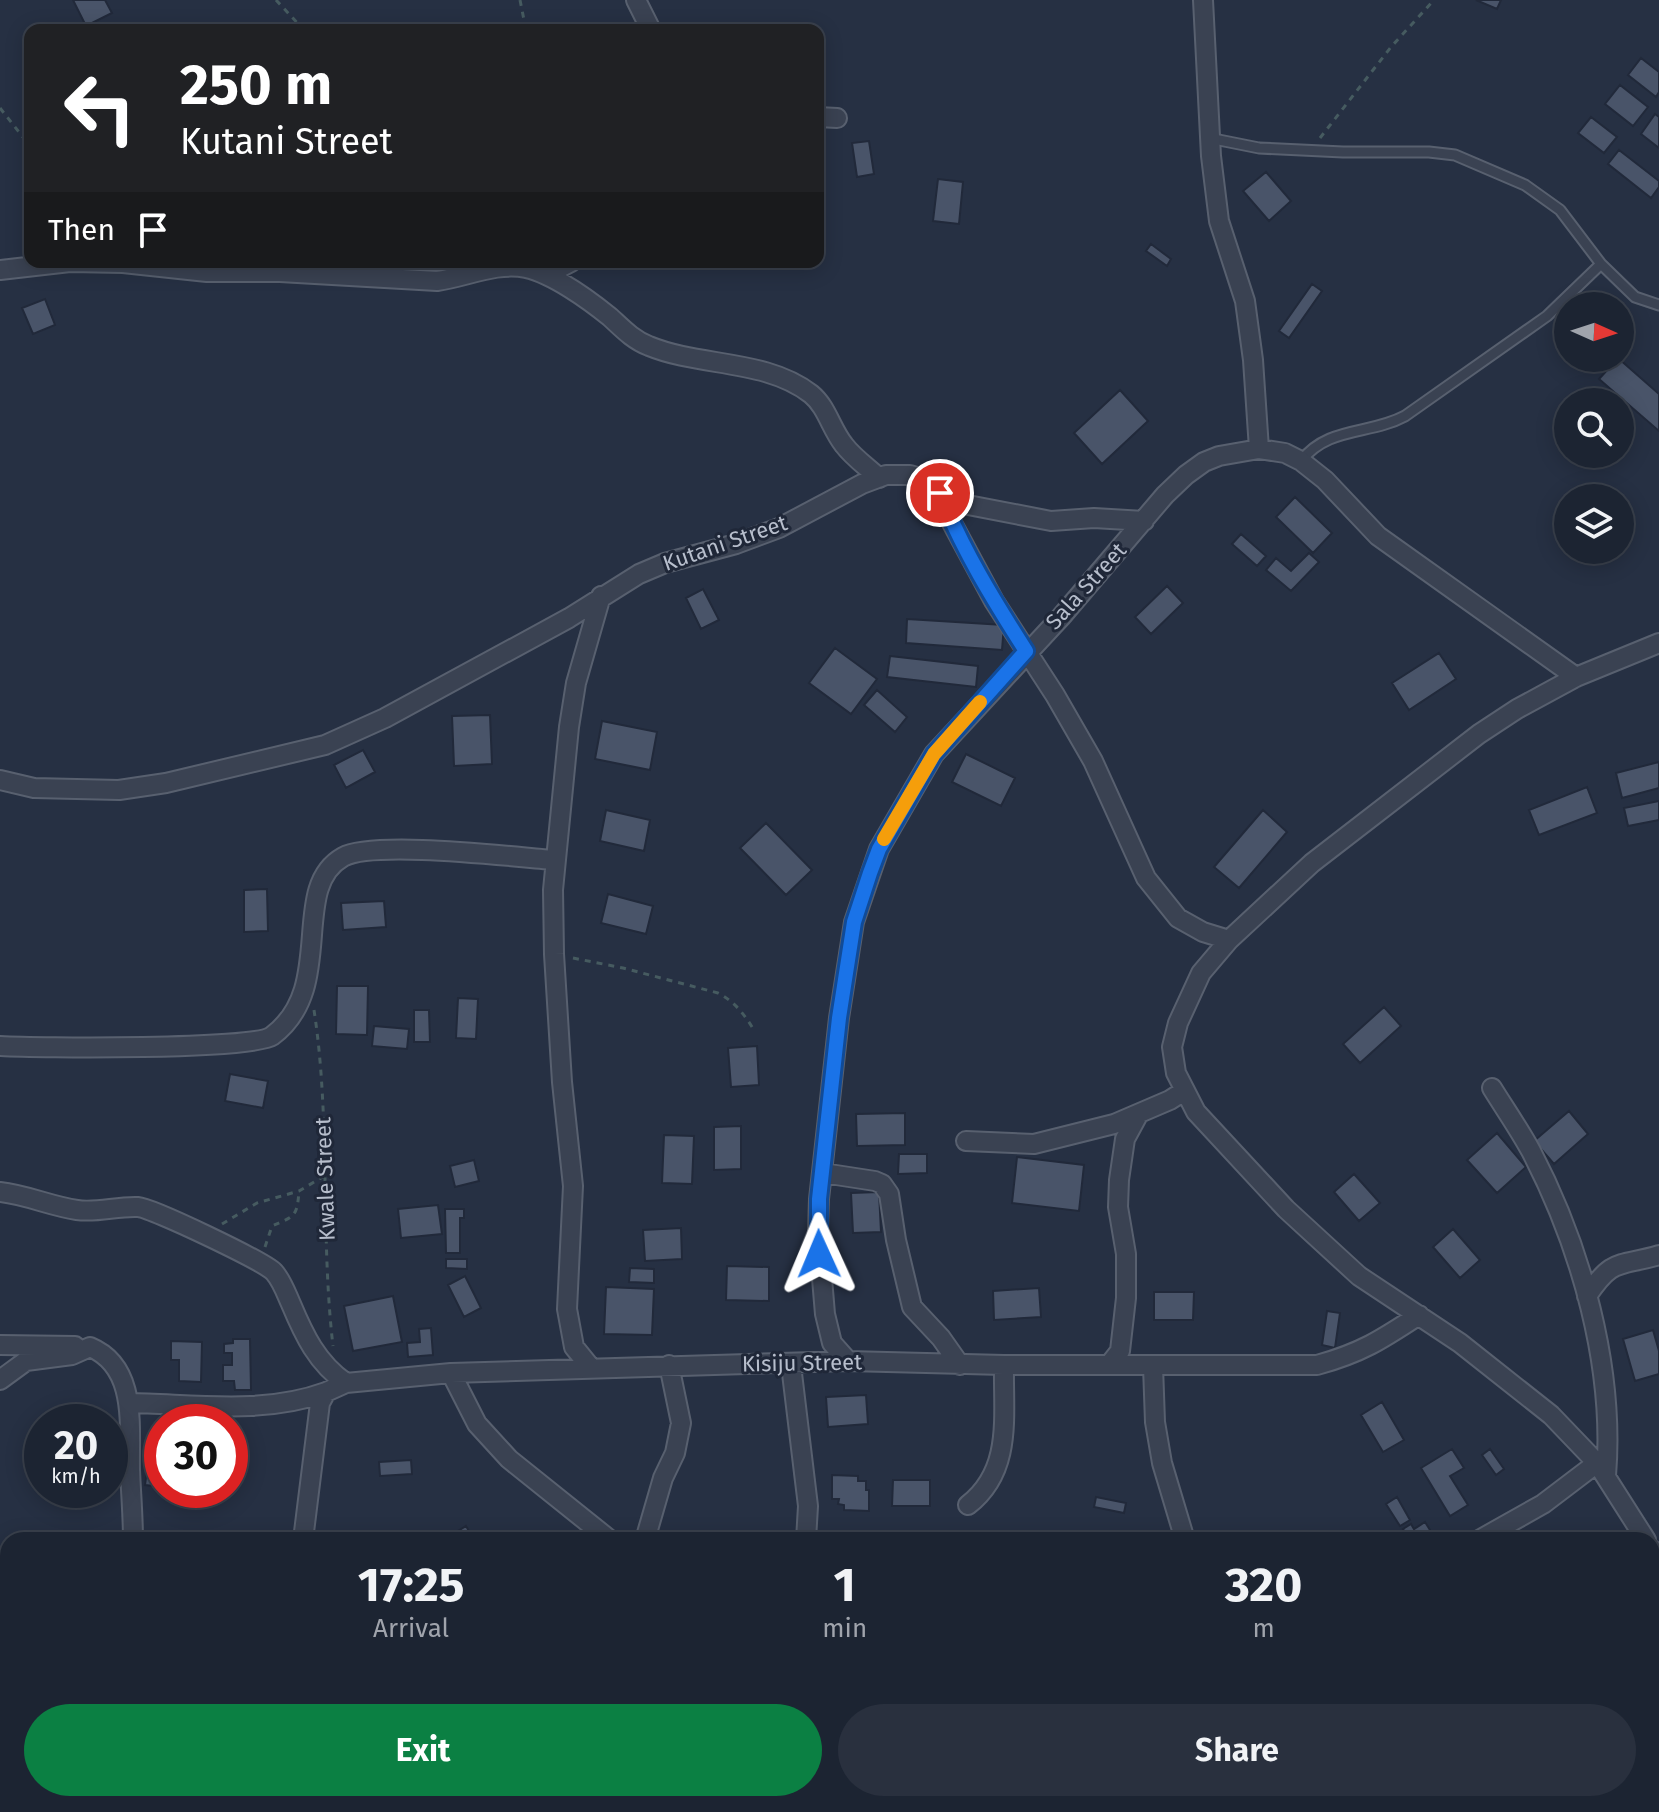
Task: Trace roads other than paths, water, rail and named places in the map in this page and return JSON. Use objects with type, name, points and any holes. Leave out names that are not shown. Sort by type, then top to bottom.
[{"type":"street","points":[[636,0],[648,24]]},
{"type":"street","points":[[1203,0],[1209,138],[1219,221],[1245,301],[1253,360],[1259,449]]},
{"type":"street","points":[[824,117],[837,118]]},
{"type":"street","points":[[0,270],[24,267]]},
{"type":"street","points":[[168,268],[437,281],[463,278],[492,268]]},
{"type":"street","points":[[526,268],[546,275],[592,304],[634,339],[650,347],[702,361],[744,367],[809,392],[828,415],[844,446],[879,478]]},
{"type":"street","points":[[546,275],[559,268]]},
{"type":"street","name":"Sala Street","points":[[848,1361],[832,1343],[825,1314],[818,1231],[839,1018],[854,922],[879,849],[934,754],[1026,651],[1061,617],[1175,485],[1204,462],[1259,449],[1285,453],[1325,480],[1378,536],[1576,677]]},
{"type":"street","name":"Kutani Street","points":[[0,780],[34,788],[119,790],[166,783],[303,751],[346,737],[569,618],[639,574],[779,528],[862,484],[886,475],[910,475],[931,481],[994,601],[1093,761],[1146,878],[1178,918],[1203,932],[1229,940]]},
{"type":"street","points":[[942,500],[1051,521],[1094,518],[1144,521]]},
{"type":"street","points":[[591,1368],[574,1347],[567,1309],[573,1186],[562,1082],[554,954],[555,860],[576,683],[601,596]]},
{"type":"street","points":[[1641,1532],[1602,1469],[1551,1415],[1460,1343],[1359,1276],[1286,1209],[1196,1112],[1176,1073],[1172,1047],[1178,1023],[1201,973],[1229,940],[1312,863],[1421,778],[1517,709],[1576,677],[1659,643]]},
{"type":"street","points":[[0,1046],[251,1043],[271,1038],[298,1007],[306,984],[319,880],[330,866],[345,856],[370,850],[409,850],[555,860]]},
{"type":"street","points":[[1492,1088],[1531,1152],[1571,1245],[1593,1315],[1606,1403],[1608,1447],[1602,1469],[1493,1532]]},
{"type":"street","points":[[966,1141],[1034,1144],[1114,1124],[1184,1091]]},
{"type":"street","points":[[1109,1365],[1120,1351],[1126,1298],[1126,1254],[1118,1207],[1119,1180],[1125,1139],[1138,1115]]},
{"type":"street","points":[[823,1173],[882,1184],[889,1194],[912,1307],[941,1338],[960,1365]]},
{"type":"street","points":[[0,1192],[34,1197],[81,1211],[138,1207],[152,1210],[273,1271],[312,1348],[336,1383],[320,1403],[304,1532]]},
{"type":"street","points":[[1587,1296],[1603,1274],[1616,1264],[1659,1255]]},
{"type":"street","name":"Kisiju Street","points":[[129,1403],[270,1406],[300,1401],[336,1383],[451,1373],[669,1365],[791,1365],[848,1361],[960,1365],[1317,1365],[1376,1344],[1419,1315]]},
{"type":"street","points":[[0,1345],[90,1347],[103,1352],[111,1361],[119,1373],[129,1403],[133,1532]]},
{"type":"street","points":[[0,1380],[26,1361],[72,1355],[90,1347]]},
{"type":"street","points":[[647,1532],[663,1478],[675,1453],[681,1423],[669,1365]]},
{"type":"street","points":[[791,1365],[808,1506],[806,1532]]},
{"type":"street","points":[[968,1505],[980,1496],[993,1477],[1002,1455],[1004,1365]]},
{"type":"street","points":[[1153,1366],[1155,1422],[1162,1463],[1183,1532]]},
{"type":"street","points":[[451,1373],[477,1424],[509,1459],[600,1532]]},
{"type":"lane","points":[[1209,138],[1259,148],[1455,155],[1525,185],[1560,210],[1601,264],[1635,297],[1659,305]]},
{"type":"lane","points":[[1301,461],[1318,445],[1335,436],[1392,423],[1405,416],[1547,316],[1601,264]]}]
